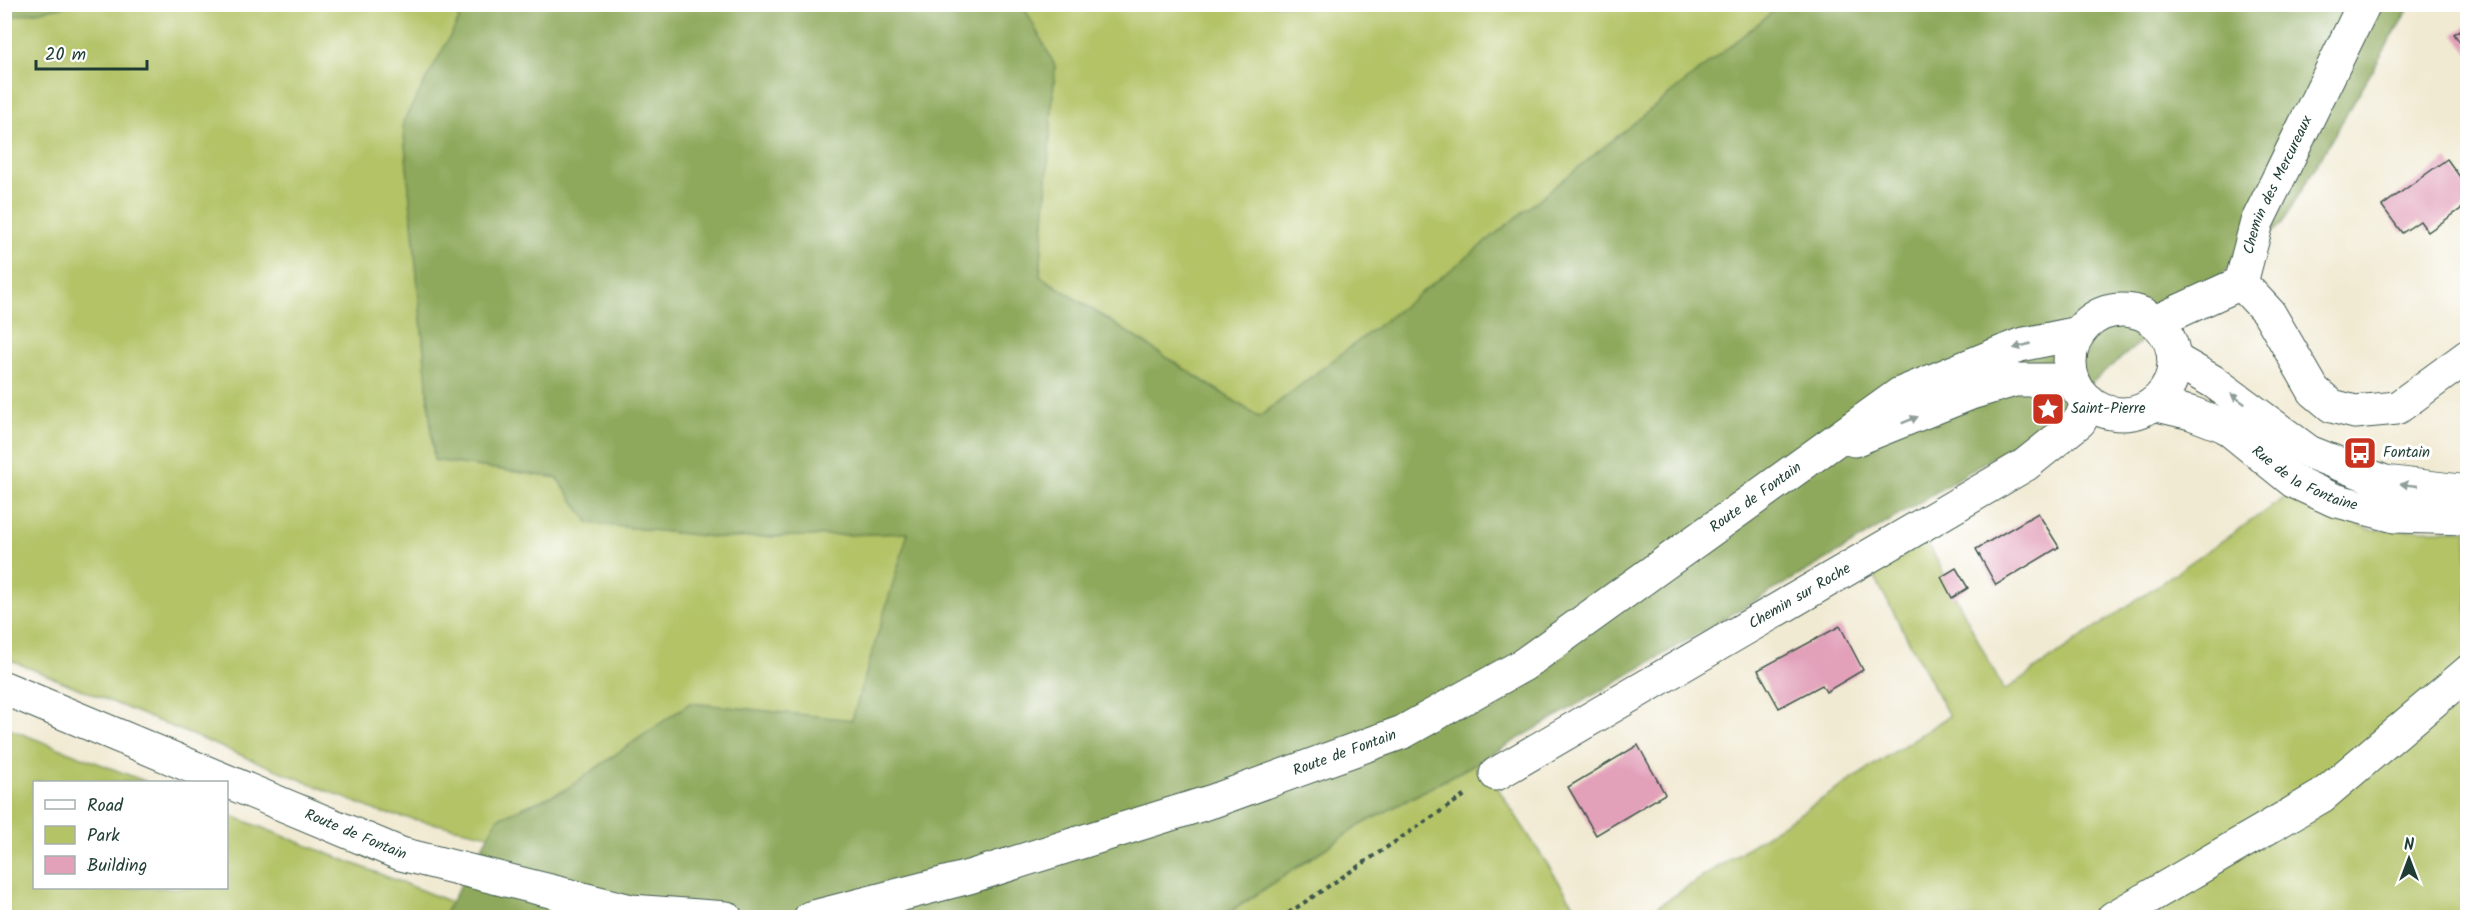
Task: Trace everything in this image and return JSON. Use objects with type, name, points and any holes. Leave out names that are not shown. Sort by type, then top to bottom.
[{"type":"street","name":"Chemin des Mercureaux","points":[[2241,283],[2257,222],[2364,4]]},
{"type":"street","points":[[2155,322],[2241,283],[2269,313],[2314,391],[2332,406],[2355,412],[2397,408],[2468,356]]},
{"type":"street","points":[[2123,310],[2140,313],[2155,322],[2164,332],[2174,359],[2172,376],[2165,392],[2152,404],[2137,412],[2120,414],[2103,410],[2081,391],[2070,364],[2072,348],[2079,333],[2091,321],[2106,313],[2123,310]]},
{"type":"street","name":"Route de Fontain","points":[[810,918],[969,877],[1213,801],[1404,732],[1523,665],[1900,394],[2020,345],[2079,333]]},
{"type":"street","name":"Rue de la Fontaine","points":[[2174,359],[2214,382],[2309,452],[2385,482],[2468,492]]},
{"type":"street","name":"Route de Fontain","points":[[1815,454],[1905,422],[1971,393],[2014,380],[2081,391]]},
{"type":"street","name":"Chemin sur Roche","points":[[1496,774],[2025,465],[2080,421],[2081,391]]},
{"type":"street","name":"Rue de la Fontaine","points":[[2152,404],[2191,413],[2225,426],[2293,481],[2334,500],[2395,516],[2468,518]]},
{"type":"street","points":[[2113,918],[2322,796],[2468,672]]},
{"type":"street","name":"Route de Fontain","points":[[4,688],[226,781]]},
{"type":"street","name":"Route de Fontain","points":[[228,782],[401,854],[631,911],[726,918]]},
{"type":"path","points":[[1281,918],[1496,774]]},
{"type":"green space","points":[[5,4],[72,4],[72,5],[5,18]]},
{"type":"green space","points":[[72,4],[455,5],[459,20],[403,123],[434,460],[557,478],[589,523],[722,538],[909,533],[852,720],[690,703],[563,791],[498,818],[489,835],[379,812],[5,658],[4,18]]},
{"type":"green space","points":[[455,5],[1023,5],[1055,66],[1040,276],[1259,417],[1452,269],[1781,5],[2411,5],[2281,225],[2029,435],[1839,552],[1480,761],[1359,826],[1222,917],[443,917],[498,818],[563,791],[690,703],[852,720],[908,533],[722,538],[589,523],[557,478],[434,460],[403,122],[459,20]]},
{"type":"green space","points":[[1023,5],[1781,5],[1452,269],[1259,417],[1040,276],[1055,67]]},
{"type":"green space","points":[[2287,496],[2371,530],[2467,530],[2467,917],[1640,918],[1949,716],[1873,574],[1927,541],[2004,691]]},
{"type":"green space","points":[[4,727],[144,781],[33,781],[33,889],[228,889],[228,814],[451,902],[443,918],[5,917]]},
{"type":"green space","points":[[1480,761],[1582,917],[1222,918],[1359,826]]},
{"type":"building","points":[[2468,25],[2468,54],[2454,34]]},
{"type":"building","points":[[2447,159],[2468,188],[2468,204],[2428,232],[2420,221],[2402,233],[2382,206]]},
{"type":"building","points":[[2038,513],[2059,547],[1996,585],[1976,549]]},
{"type":"building","points":[[1956,568],[1968,588],[1952,598],[1941,577]]},
{"type":"building","points":[[1840,626],[1863,670],[1826,692],[1822,685],[1779,708],[1758,670]]},
{"type":"building","points":[[1638,745],[1665,794],[1596,835],[1568,787]]},
{"type":"place","name":"Saint-Pierre","points":[[2048,409]]},
{"type":"place","name":"Fontain","points":[[2360,453]]}]
